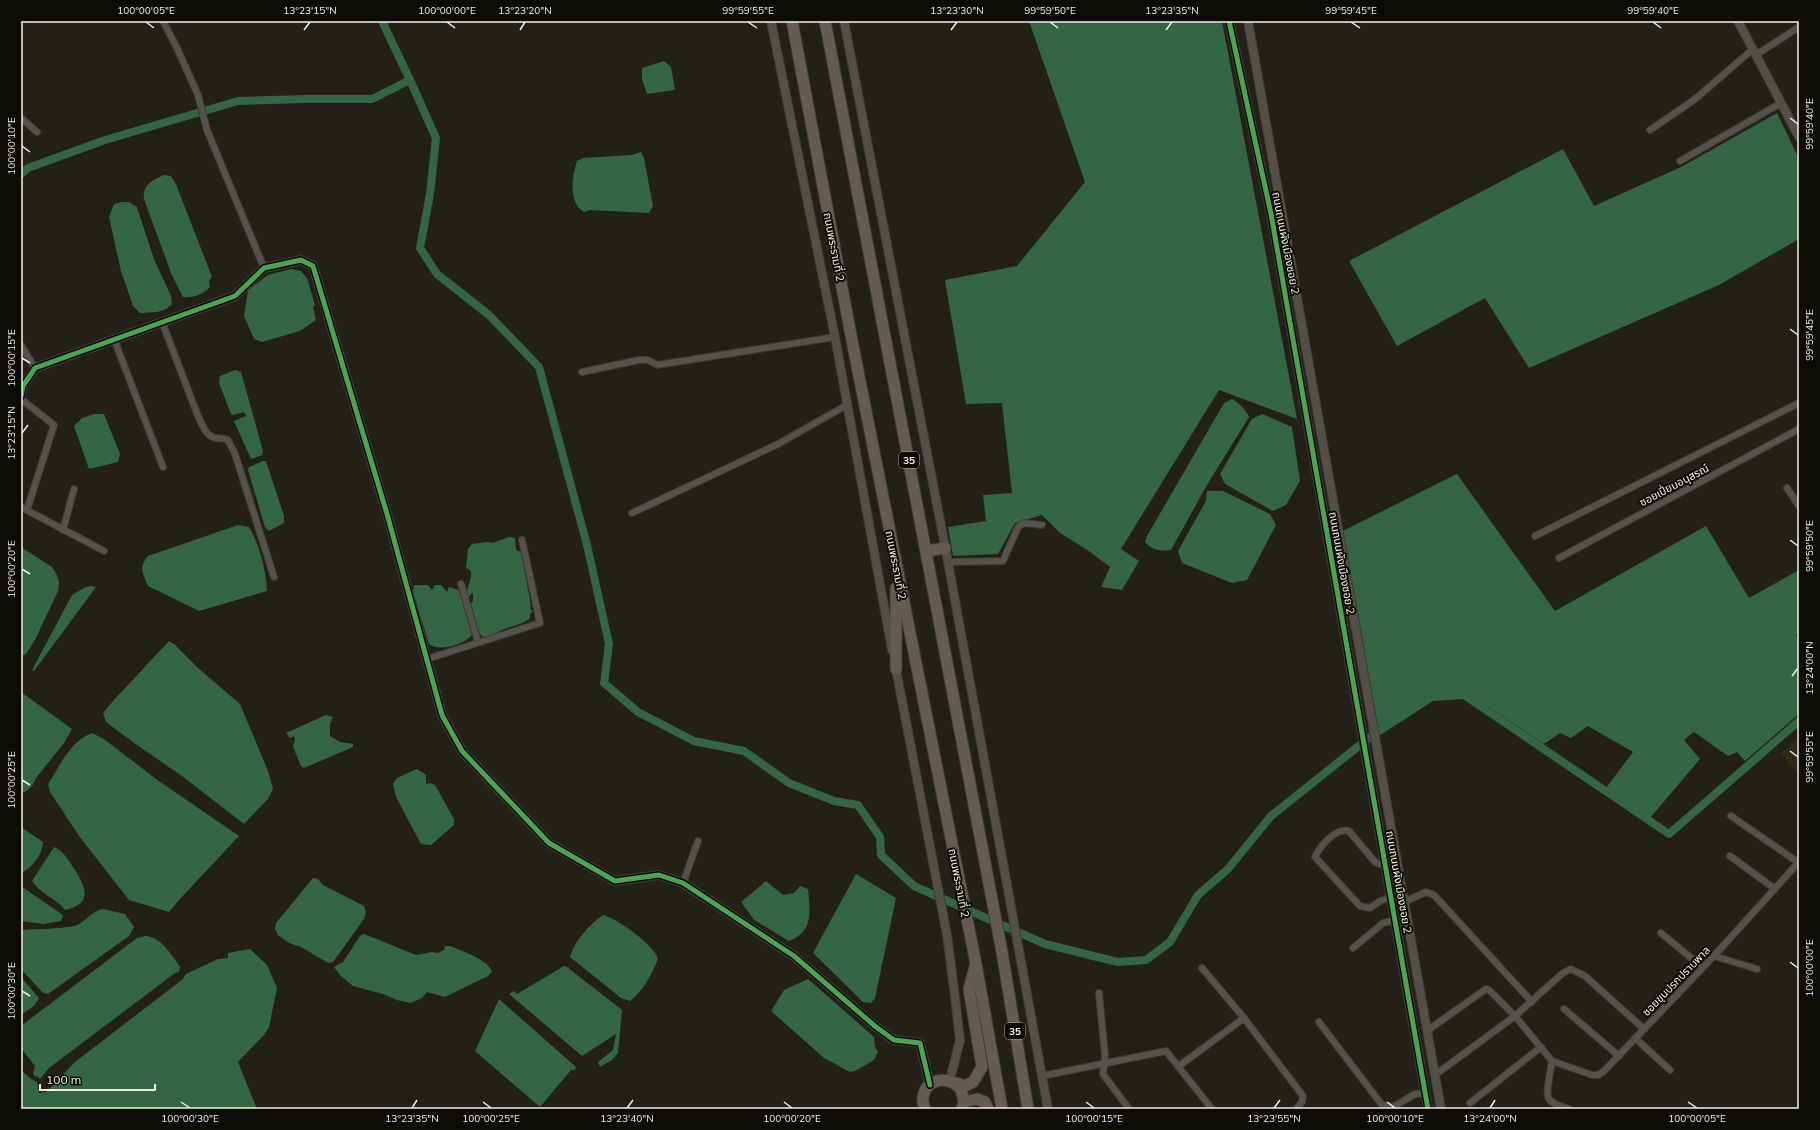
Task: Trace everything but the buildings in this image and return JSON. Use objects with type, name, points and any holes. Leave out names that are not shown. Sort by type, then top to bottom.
[{"type":"highway","name":"ถนนพระรามที่ 2","points":[[792,21],[852,346],[976,964],[1002,1109]]},
{"type":"highway","name":"35","points":[[825,21],[992,898],[1028,1109]]},
{"type":"highway","points":[[926,551],[945,548]]},
{"type":"highway","points":[[895,557],[896,669]]},
{"type":"highway","points":[[925,1109],[923,1098],[930,1085],[942,1079],[965,1086],[973,1082],[982,1067],[969,989],[976,964]]},
{"type":"highway","points":[[953,1082],[961,1089],[963,1106],[977,1099],[985,1102],[988,1109]]},
{"type":"street","points":[[163,21],[198,95],[207,130],[264,268]]},
{"type":"street","name":"ถนนพระรามที่ 2","points":[[771,21],[835,337],[943,917],[960,1040],[953,1082]]},
{"type":"street","name":"35","points":[[844,21],[948,562],[1019,958],[1048,1109]]},
{"type":"street","name":"ถนนถนนผังเมืองซอย 2","points":[[1229,21],[1263,173],[1428,1109]]},
{"type":"street","name":"ถนนถนนผังเมืองซอย 2","points":[[1248,21],[1441,1109]]},
{"type":"street","points":[[1738,21],[1799,137]]},
{"type":"street","points":[[1650,130],[1694,100],[1754,52],[1799,27]]},
{"type":"street","points":[[1680,161],[1781,103]]},
{"type":"street","points":[[21,118],[37,132]]},
{"type":"street","points":[[1263,173],[1274,170]]},
{"type":"street","points":[[21,396],[23,386],[35,368],[235,296],[264,268],[301,260],[313,266],[387,514],[442,715],[462,751],[549,843],[614,881],[659,875],[683,883],[794,956],[876,1027],[894,1040],[920,1043],[930,1085]]},
{"type":"street","points":[[162,322],[198,416],[205,430],[210,436],[228,440],[235,454],[274,577]]},
{"type":"street","points":[[582,372],[639,360],[648,360],[657,365],[835,337]]},
{"type":"street","points":[[114,339],[163,467]]},
{"type":"street","points":[[21,345],[35,368]]},
{"type":"street","points":[[21,399],[54,425],[24,509],[104,551]]},
{"type":"street","points":[[1535,536],[1799,403]]},
{"type":"street","points":[[632,513],[778,444],[847,405]]},
{"type":"street","name":"ซอยเปี่ยมอนุสรณ์","points":[[1559,558],[1799,429]]},
{"type":"street","points":[[1787,488],[1799,506]]},
{"type":"street","points":[[63,530],[74,489]]},
{"type":"street","points":[[948,562],[1003,560],[1018,527],[1024,523],[1042,525]]},
{"type":"street","points":[[426,659],[540,623],[522,540]]},
{"type":"street","points":[[461,584],[478,642]]},
{"type":"street","points":[[1731,816],[1799,862]]},
{"type":"street","points":[[1385,863],[1375,862],[1349,831],[1345,830],[1337,832],[1319,849],[1315,857],[1360,906],[1370,908],[1380,901],[1391,897]]},
{"type":"street","points":[[683,883],[698,841]]},
{"type":"street","points":[[1730,856],[1775,889]]},
{"type":"street","name":"ซอยขุนปรกปราบพาล","points":[[1552,1061],[1592,1075],[1598,1075],[1619,1056],[1714,956],[1799,862]]},
{"type":"street","points":[[1404,902],[1426,892],[1434,895],[1532,1002]]},
{"type":"street","points":[[1353,948],[1383,923],[1395,920]]},
{"type":"street","points":[[1661,933],[1702,967]]},
{"type":"street","points":[[1714,956],[1757,969]]},
{"type":"street","points":[[1202,968],[1244,1018],[1303,1096],[1302,1102],[1296,1109]]},
{"type":"street","points":[[1435,1075],[1515,1016],[1563,974],[1571,969],[1585,976],[1644,1029]]},
{"type":"street","points":[[1428,1030],[1486,989],[1494,993],[1552,1061],[1548,1094],[1549,1099],[1556,1104],[1569,1109]]},
{"type":"street","points":[[1099,994],[1105,1056],[1103,1074],[1129,1109]]},
{"type":"street","points":[[1564,1009],[1619,1056]]},
{"type":"street","points":[[1179,1066],[1244,1018]]},
{"type":"street","points":[[1319,1022],[1382,1105],[1393,1107],[1415,1094],[1426,1093]]},
{"type":"street","points":[[1635,1038],[1670,1070]]},
{"type":"street","points":[[1470,1103],[1541,1047]]},
{"type":"street","points":[[1042,1076],[1166,1051],[1212,1109]]},
{"type":"shaded area","points":[[1029,21],[1222,21],[1297,419],[1219,390],[1121,549],[1139,561],[1122,590],[1101,587],[1110,567],[1089,551],[1060,533],[1042,515],[1015,523],[998,554],[953,556],[948,527],[986,521],[983,495],[1012,493],[1002,403],[966,404],[945,280],[1017,266],[1085,182]]},
{"type":"shaded area","points":[[664,61],[671,67],[675,90],[647,94],[642,79],[642,68]]},
{"type":"shaded area","points":[[1777,113],[1799,159],[1799,239],[1719,285],[1529,368],[1485,298],[1397,346],[1349,261],[1563,149],[1594,206],[1681,167]]},
{"type":"shaded area","points":[[641,152],[644,158],[653,206],[649,213],[590,210],[584,212],[579,208],[573,196],[573,181],[577,161],[583,158],[632,155]]},
{"type":"shaded area","points":[[164,175],[171,176],[176,184],[212,277],[209,281],[210,287],[201,294],[191,297],[183,297],[171,273],[144,199],[146,187],[152,181]]},
{"type":"shaded area","points":[[129,202],[137,207],[154,259],[171,296],[172,304],[161,311],[140,313],[133,306],[121,271],[109,217],[114,204]]},
{"type":"shaded area","points":[[291,269],[301,271],[307,278],[315,305],[313,307],[316,320],[300,331],[262,342],[254,339],[244,316],[248,290],[268,275]]},
{"type":"shaded area","points":[[235,370],[241,372],[263,451],[262,455],[251,459],[234,421],[246,416],[244,412],[233,415],[231,414],[219,383],[220,376]]},
{"type":"shaded area","points":[[1232,399],[1242,406],[1249,417],[1207,485],[1171,550],[1154,549],[1145,542],[1147,536],[1224,403]]},
{"type":"shaded area","points":[[94,414],[104,414],[120,454],[118,462],[89,469],[74,426],[82,418]]},
{"type":"shaded area","points":[[1262,414],[1292,427],[1300,481],[1286,505],[1273,511],[1225,484],[1220,474],[1252,419]]},
{"type":"shaded area","points":[[266,461],[284,516],[284,523],[269,531],[265,527],[248,470],[249,467]]},
{"type":"shaded area","points":[[1457,474],[1555,611],[1706,526],[1749,598],[1799,570],[1799,632],[1796,635],[1799,639],[1799,714],[1745,761],[1737,752],[1728,756],[1694,732],[1684,740],[1700,759],[1650,818],[1606,788],[1633,752],[1588,726],[1571,738],[1560,733],[1544,744],[1466,692],[1429,695],[1378,727],[1341,532]]},
{"type":"shaded area","points":[[1207,491],[1223,491],[1270,514],[1276,525],[1247,580],[1232,583],[1182,563],[1178,551],[1206,501]]},
{"type":"shaded area","points":[[238,525],[249,527],[256,542],[264,567],[267,591],[199,611],[148,586],[142,571],[142,567],[148,556]]},
{"type":"shaded area","points":[[509,537],[515,538],[516,550],[521,552],[531,605],[530,609],[533,611],[530,614],[530,618],[521,624],[499,631],[491,638],[485,638],[482,636],[474,622],[470,606],[473,601],[473,594],[472,593],[469,597],[467,596],[471,575],[471,571],[466,568],[468,549],[472,544],[488,542],[493,543]]},
{"type":"shaded area","points":[[21,547],[52,567],[59,582],[58,591],[35,640],[26,654],[21,656]]},
{"type":"shaded area","points":[[414,585],[428,585],[432,590],[435,585],[441,585],[447,592],[449,587],[461,591],[472,635],[463,642],[451,646],[439,647],[429,644],[413,592]]},
{"type":"shaded area","points":[[90,586],[96,587],[34,671],[32,670],[72,595]]},
{"type":"shaded area","points":[[169,641],[240,704],[268,771],[273,789],[268,799],[244,824],[182,776],[106,722],[103,713]]},
{"type":"shaded area","points":[[21,692],[72,729],[64,743],[36,778],[32,786],[25,792],[21,792]]},
{"type":"shaded area","points":[[326,715],[333,717],[330,724],[330,736],[340,742],[353,744],[353,747],[304,768],[301,766],[293,747],[295,740],[294,736],[290,738],[286,733]]},
{"type":"shaded area","points":[[92,733],[104,739],[156,779],[239,836],[169,912],[129,900],[79,836],[50,792],[48,784],[66,755],[78,742]]},
{"type":"shaded area","points":[[1799,737],[1799,775],[1781,753]]},
{"type":"shaded area","points":[[417,769],[426,775],[426,784],[430,783],[435,785],[454,819],[454,825],[431,845],[421,844],[396,797],[393,784],[397,778]]},
{"type":"shaded area","points":[[21,827],[43,842],[37,859],[23,872],[21,872]]},
{"type":"shaded area","points":[[54,847],[61,851],[68,860],[82,883],[85,894],[80,904],[65,910],[39,889],[32,881]]},
{"type":"shaded area","points":[[856,874],[896,898],[875,998],[871,1003],[863,1002],[813,953]]},
{"type":"shaded area","points":[[313,878],[318,879],[323,885],[364,906],[366,912],[364,919],[333,962],[328,963],[301,947],[289,943],[278,935],[275,929],[276,923]]},
{"type":"shaded area","points":[[766,881],[783,895],[794,893],[800,886],[808,889],[809,920],[807,926],[797,937],[789,941],[754,920],[741,902]]},
{"type":"shaded area","points":[[21,886],[60,913],[63,916],[61,921],[43,924],[21,921]]},
{"type":"shaded area","points":[[103,909],[125,914],[134,927],[129,936],[48,994],[43,993],[21,969],[21,930],[58,928],[77,925],[95,912]]},
{"type":"shaded area","points":[[603,915],[610,917],[635,933],[650,947],[658,959],[647,982],[630,1001],[621,998],[570,957],[575,945],[583,933]]},
{"type":"shaded area","points":[[364,934],[416,955],[432,952],[438,953],[444,950],[445,946],[450,946],[481,960],[490,968],[492,972],[488,976],[445,997],[427,992],[422,998],[411,1003],[397,1000],[383,994],[353,986],[341,976],[334,967],[343,962],[360,936]]},
{"type":"shaded area","points":[[145,936],[156,939],[165,947],[180,966],[179,972],[175,973],[49,1068],[40,1079],[37,1076],[36,1077],[33,1074],[35,1066],[21,1048],[21,1026],[137,938]]},
{"type":"shaded area","points":[[250,949],[267,965],[277,988],[269,1027],[264,1035],[238,1062],[257,1109],[21,1109],[21,1070],[37,1082],[39,1093],[46,1092],[75,1062],[183,979],[186,974],[218,959],[228,958],[228,953]]},
{"type":"shaded area","points":[[564,966],[622,1010],[618,1053],[612,1060],[600,1067],[598,1062],[613,1050],[616,1034],[582,1056],[509,994],[514,991],[517,994]]},
{"type":"shaded area","points":[[21,977],[39,998],[34,1006],[21,1015]]},
{"type":"shaded area","points":[[808,979],[874,1037],[875,1047],[878,1052],[874,1060],[855,1071],[850,1072],[824,1058],[771,1011],[784,990]]},
{"type":"shaded area","points":[[499,999],[576,1067],[575,1070],[571,1070],[540,1107],[475,1051]]},
{"type":"waterway","points":[[21,174],[28,168],[105,140],[238,101],[372,99],[410,80],[382,21]]},
{"type":"waterway","points":[[410,80],[436,138],[430,194],[420,248],[437,274],[489,315],[539,367],[587,545],[609,644],[604,683],[638,712],[694,741],[744,751],[789,783],[834,801],[858,805],[880,837],[881,855],[914,886],[1045,944],[1118,962],[1146,960],[1170,942],[1198,895],[1228,869],[1271,816],[1370,737],[1432,697],[1464,695],[1669,834],[1799,721]]},
{"type":"cycle path","points":[[1229,21],[1271,214],[1428,1109]]},
{"type":"cycle path","points":[[21,396],[23,386],[35,368],[235,296],[264,268],[301,260],[313,266],[387,514],[442,715],[462,751],[549,843],[615,881],[659,875],[683,883],[794,956],[876,1027],[894,1040],[920,1043],[930,1085]]}]
